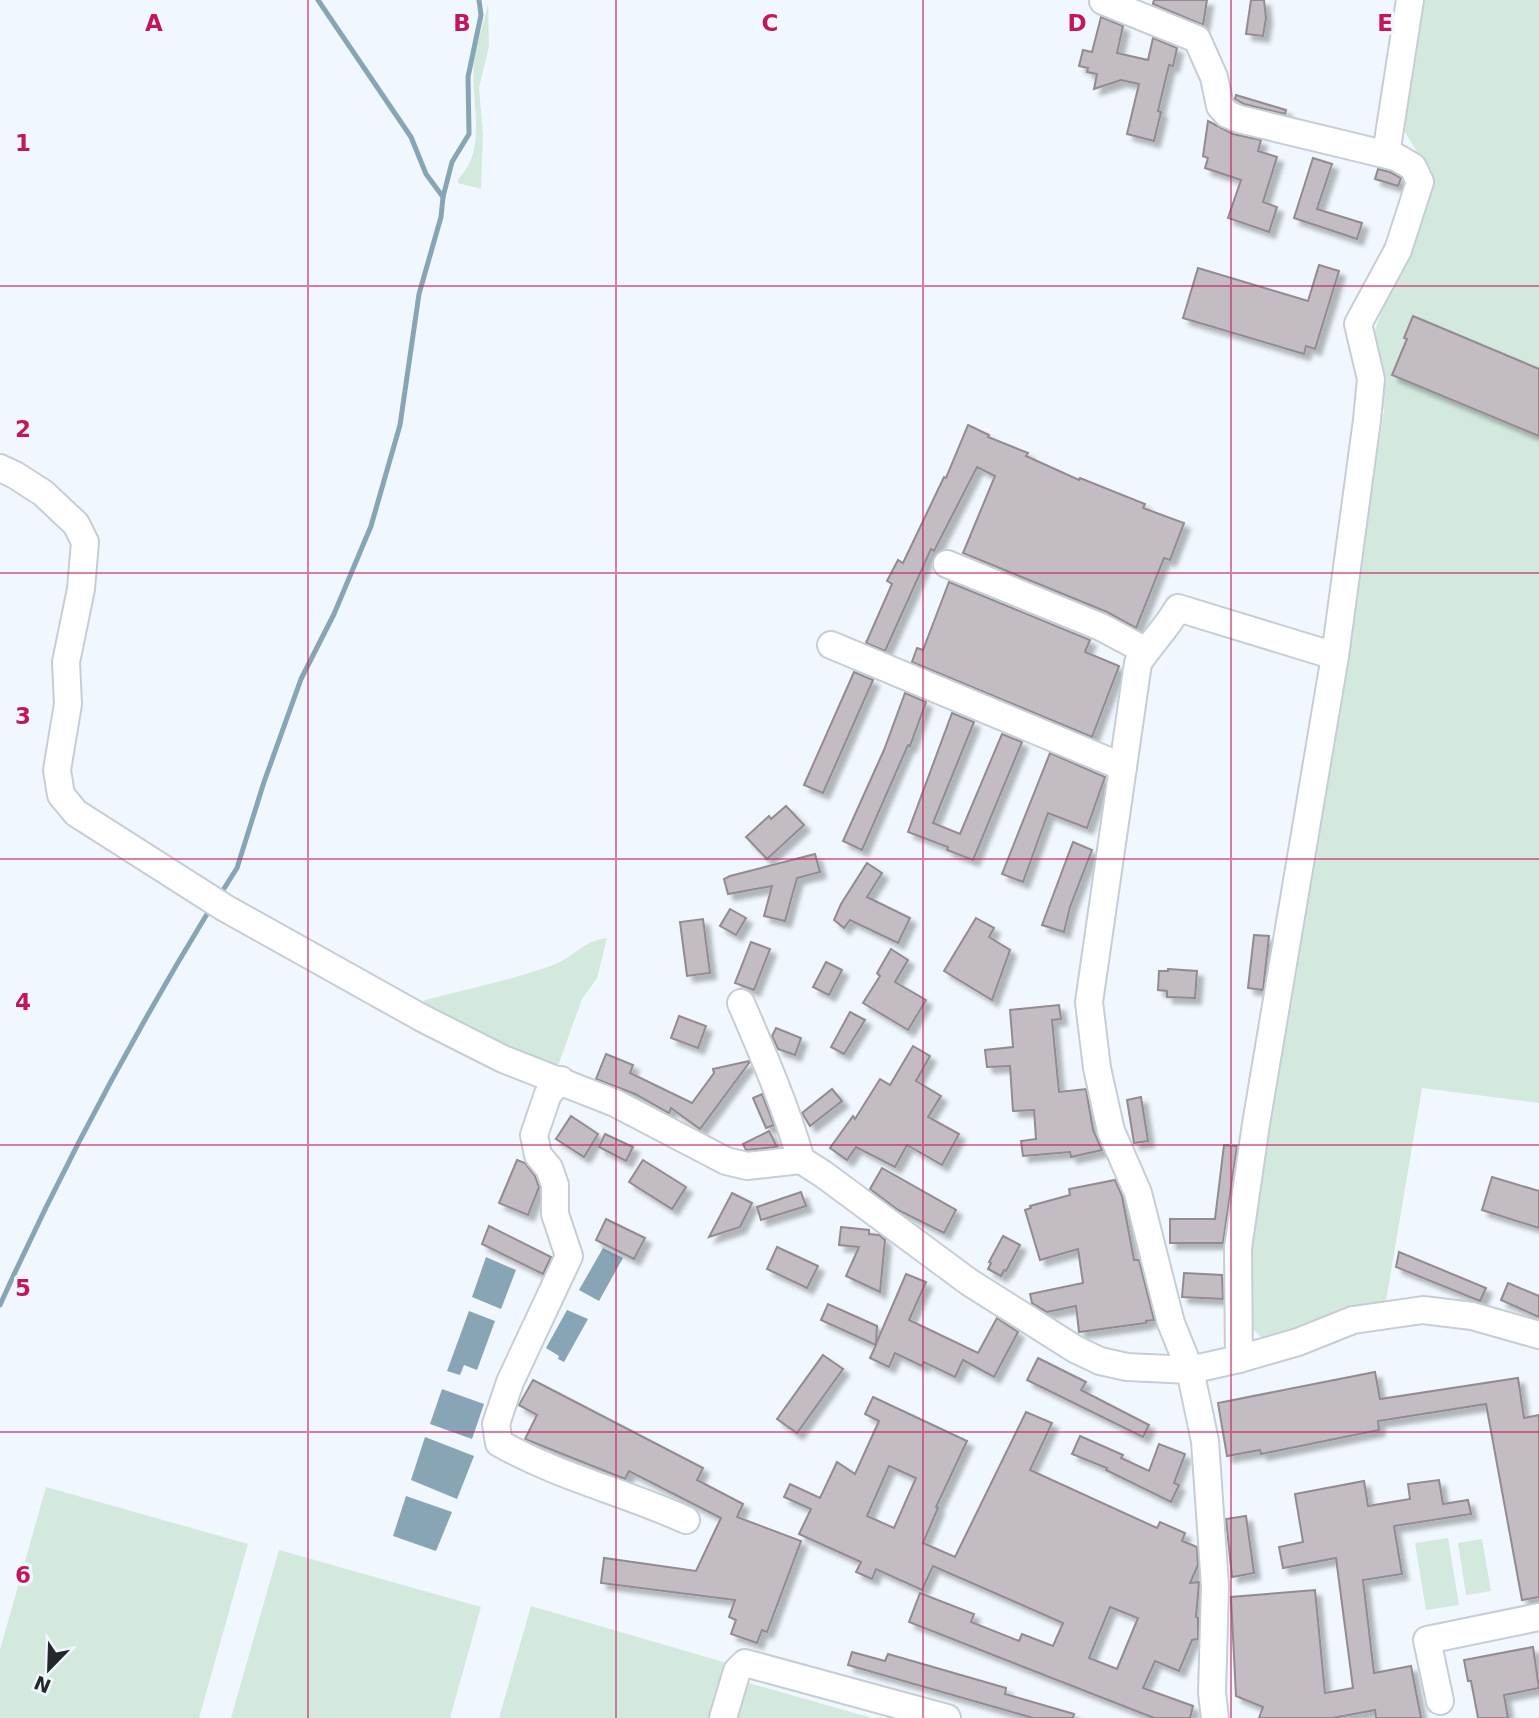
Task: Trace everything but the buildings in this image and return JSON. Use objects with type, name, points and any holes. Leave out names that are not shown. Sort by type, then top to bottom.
[{"type":"street","points":[[1386,155],[1410,0]]},
{"type":"street","points":[[1103,1],[1196,39],[1214,77],[1220,106],[1227,114],[1396,157],[1413,167],[1420,182],[1398,250],[1358,324],[1371,379],[1335,656],[1256,1124],[1238,1248],[1239,1360]]},
{"type":"street","points":[[0,468],[43,493],[76,524],[85,542],[81,589],[66,662],[68,704],[57,770],[61,795],[76,813],[214,900],[422,1018],[503,1059],[615,1103],[726,1161],[747,1166],[801,1160],[970,1282],[1075,1349],[1100,1361],[1127,1367],[1190,1370],[1239,1360],[1297,1342],[1353,1320],[1423,1310],[1472,1316],[1539,1335]]},
{"type":"street","points":[[947,564],[1101,627],[1146,651]]},
{"type":"street","points":[[1214,1718],[1212,1693],[1215,1586],[1205,1441],[1190,1370],[1171,1323],[1138,1193],[1111,1131],[1097,1068],[1089,1002],[1138,663],[1146,651],[1168,625],[1178,608],[1335,656]]},
{"type":"street","points":[[831,645],[1123,767]]},
{"type":"street","points":[[741,1003],[795,1138],[801,1160]]},
{"type":"street","points":[[561,1080],[548,1094],[534,1135],[538,1155],[549,1168],[555,1185],[555,1214],[569,1256],[510,1382],[496,1424],[499,1443],[586,1484],[643,1501],[685,1520]]},
{"type":"street","points":[[1440,1701],[1427,1640],[1539,1617]]},
{"type":"street","points":[[723,1718],[737,1671],[745,1663],[947,1718]]},
{"type":"green space","points":[[1419,0],[1539,0],[1539,1103],[1422,1088],[1386,1301],[1277,1338],[1262,1338],[1250,1326],[1249,1246],[1289,999],[1297,973],[1299,935],[1384,411],[1373,336],[1419,225],[1426,166],[1401,126]]},
{"type":"green space","points":[[488,4],[489,46],[479,88],[483,134],[481,189],[458,183],[458,179],[473,154],[476,139],[474,63]]},
{"type":"green space","points":[[607,938],[597,978],[582,999],[559,1063],[554,1068],[421,1008],[425,1000],[553,965],[592,942]]},
{"type":"green space","points":[[46,1487],[248,1544],[199,1718],[0,1718],[0,1650]]},
{"type":"green space","points":[[1448,1538],[1459,1605],[1426,1610],[1415,1543]]},
{"type":"green space","points":[[1482,1539],[1491,1591],[1466,1595],[1458,1543]]},
{"type":"green space","points":[[279,1550],[481,1607],[450,1718],[231,1718]]},
{"type":"green space","points":[[531,1606],[727,1663],[711,1718],[499,1718]]},
{"type":"green space","points":[[745,1682],[872,1718],[735,1718]]},
{"type":"water","points":[[603,1248],[623,1258],[599,1301],[579,1290]]},
{"type":"water","points":[[486,1257],[516,1270],[501,1309],[472,1297]]},
{"type":"water","points":[[567,1310],[588,1319],[564,1362],[546,1348]]},
{"type":"water","points":[[469,1311],[495,1321],[477,1370],[464,1365],[460,1375],[447,1371]]},
{"type":"water","points":[[442,1389],[484,1404],[472,1439],[430,1424]]},
{"type":"water","points":[[425,1437],[474,1456],[457,1499],[411,1480]]},
{"type":"water","points":[[406,1496],[452,1512],[436,1551],[393,1536]]},
{"type":"waterway","points":[[318,0],[411,137],[426,174],[443,197]]},
{"type":"waterway","points":[[220,895],[237,868],[301,679],[334,614],[371,526],[400,425],[419,294],[441,217],[443,197],[452,162],[469,134],[468,77],[481,15],[479,0]]},
{"type":"waterway","points":[[0,1305],[99,1104],[210,909]]}]
